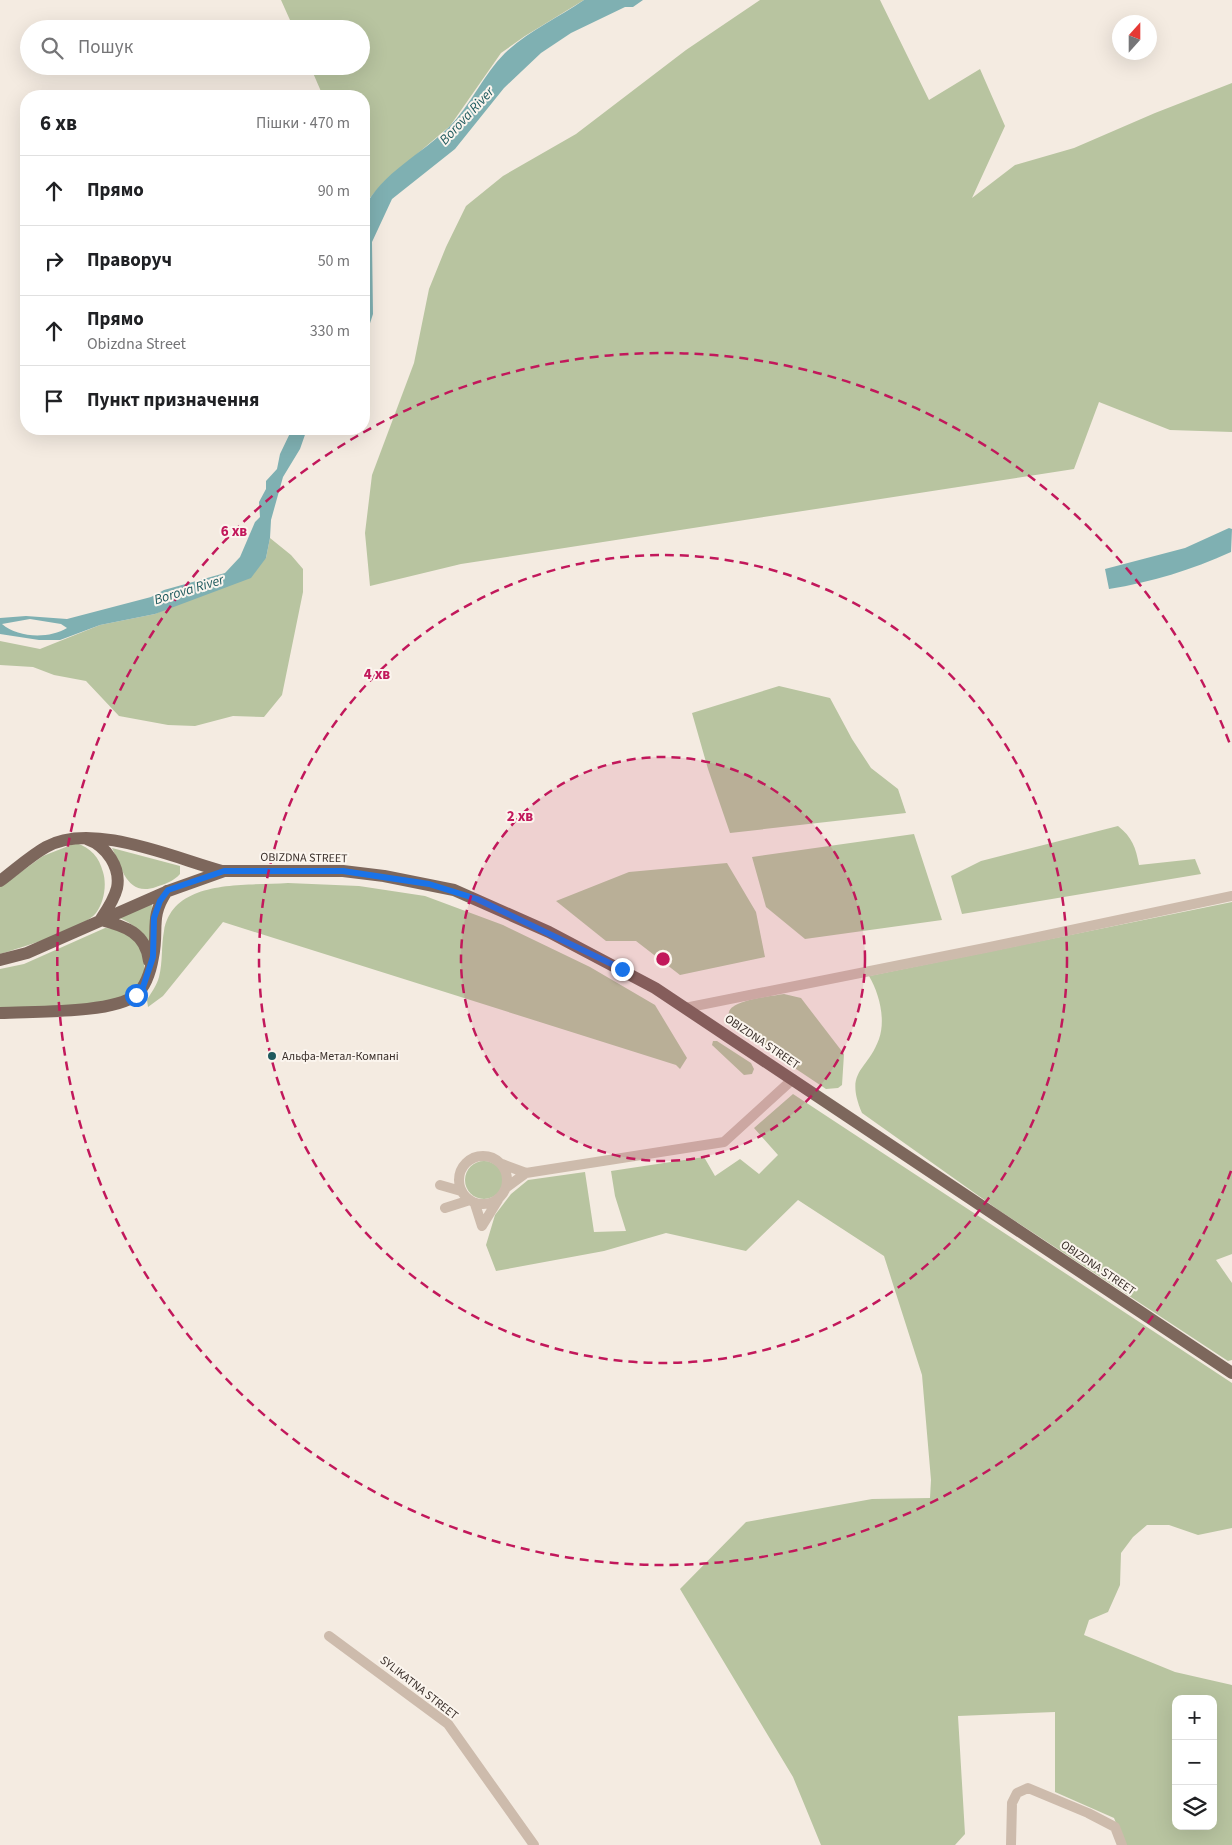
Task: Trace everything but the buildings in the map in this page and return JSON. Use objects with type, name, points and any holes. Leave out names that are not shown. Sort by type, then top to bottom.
[{"type":"main road","points":[[0,881],[47,846],[64,840],[83,837],[100,837],[121,842],[224,871]]},
{"type":"main road","points":[[83,837],[96,842],[104,850],[114,865],[117,875],[114,895],[101,920]]},
{"type":"main road","points":[[0,960],[27,953],[168,890],[224,871]]},
{"type":"main road","name":"OBIZDNA STREET","points":[[224,871],[343,871],[384,876],[446,888],[477,899],[586,950],[655,988],[686,1008],[1232,1373]]},
{"type":"main road","points":[[0,1013],[86,1009],[114,1004],[136,995],[143,987],[150,968],[154,947],[154,918],[160,901],[168,890]]},
{"type":"main road","points":[[101,920],[116,923],[134,932],[145,945],[150,968]]},
{"type":"street","points":[[686,1008],[1232,896]]},
{"type":"street","points":[[458,1178],[482,1226],[507,1187],[526,1173],[724,1142],[793,1079]]},
{"type":"street","points":[[498,1200],[488,1205],[440,1185],[458,1178],[465,1163],[476,1156],[491,1156],[502,1164],[526,1173]]},
{"type":"street","points":[[502,1164],[508,1176],[507,1187]]},
{"type":"street","name":"SYLIKATNA STREET","points":[[329,1636],[448,1724],[534,1845]]},
{"type":"street","points":[[1011,1845],[1012,1803],[1017,1793],[1028,1788],[1088,1813],[1115,1827],[1122,1845]]},
{"type":"green space","points":[[281,0],[584,0],[501,53],[450,126],[384,182],[370,198],[370,90],[320,90],[314,75],[370,75],[370,20],[290,20]]},
{"type":"green space","points":[[760,0],[880,0],[929,100],[980,69],[1005,126],[972,198],[1015,165],[1074,148],[1155,113],[1232,83],[1232,432],[1170,430],[1099,402],[1074,469],[461,564],[370,586],[365,533],[372,475],[414,363],[429,289],[446,247],[466,206],[503,176],[576,134],[686,50]]},
{"type":"green space","points":[[270,538],[291,555],[303,569],[303,592],[282,695],[264,717],[233,716],[195,726],[168,725],[119,716],[86,681],[54,675],[33,667],[0,665],[0,641],[40,649],[100,625],[155,614],[266,558]]},
{"type":"green space","points":[[779,686],[830,698],[852,739],[871,768],[898,789],[906,813],[730,833],[708,769],[692,713]]},
{"type":"green space","points":[[1118,826],[1133,843],[1139,865],[1195,859],[1201,874],[962,914],[951,876],[981,861]]},
{"type":"green space","points":[[914,834],[942,920],[805,939],[766,907],[752,857]]},
{"type":"green space","points":[[76,843],[94,854],[103,872],[105,882],[104,893],[96,913],[79,925],[66,931],[0,954],[0,887],[43,856]]},
{"type":"green space","points":[[112,848],[180,866],[180,874],[156,887],[138,888],[127,879]]},
{"type":"green space","points":[[727,863],[756,912],[765,957],[680,975],[636,941],[606,941],[556,901],[629,872]]},
{"type":"green space","points":[[288,883],[359,886],[425,896],[503,925],[590,967],[655,1005],[687,1058],[680,1069],[676,1065],[223,922],[163,996],[148,1007],[147,1000],[159,977],[164,931],[170,914],[181,902],[196,893],[214,888]]},
{"type":"green space","points":[[152,902],[151,947],[137,929],[117,917]]},
{"type":"green space","points":[[1232,902],[1232,1254],[1216,1260],[1232,1283],[1232,1360],[1228,1361],[1000,1211],[862,1113],[855,1088],[859,1072],[879,1039],[882,1023],[876,990],[869,976]]},
{"type":"green space","points":[[105,928],[126,933],[140,947],[144,971],[143,979],[136,991],[114,1000],[82,1006],[0,1008],[0,969],[24,964]]},
{"type":"green space","points":[[784,994],[801,998],[844,1054],[842,1085],[838,1088],[826,1089],[733,1027],[729,1020],[729,1012],[737,1004],[753,999]]},
{"type":"green space","points":[[713,1041],[717,1041],[751,1063],[754,1069],[752,1074],[744,1075],[712,1045]]},
{"type":"green space","points":[[793,1094],[1232,1383],[1232,1528],[1198,1535],[1169,1525],[1147,1525],[1133,1537],[1121,1553],[1120,1585],[1108,1612],[1089,1620],[1084,1635],[1175,1672],[1232,1685],[1232,1845],[1125,1845],[1114,1818],[1055,1792],[1055,1712],[958,1716],[965,1834],[955,1845],[821,1845],[793,1777],[680,1589],[746,1522],[872,1499],[930,1498],[931,1480],[922,1375],[884,1256],[798,1200],[746,1251],[666,1233],[604,1251],[496,1271],[486,1245],[495,1215],[511,1194],[528,1180],[585,1172],[594,1232],[626,1231],[615,1196],[611,1171],[704,1157],[715,1176],[740,1159],[759,1174],[778,1155],[754,1128]]},
{"type":"green space","points":[[484,1161],[497,1167],[503,1180],[497,1193],[484,1199],[471,1193],[465,1180],[471,1167]]},
{"type":"water","name":"Borova River","points":[[584,0],[643,0],[633,7],[625,7],[571,33],[541,53],[504,88],[455,149],[392,199],[372,242],[373,314],[370,323],[371,196],[391,174],[449,127],[497,62],[514,45],[533,31]]},
{"type":"water","name":"Borova River","points":[[289,435],[305,435],[300,449],[283,477],[271,520],[266,558],[251,578],[155,614],[100,625],[60,640],[39,640],[0,634],[0,618],[26,616],[67,619],[151,597],[164,590],[225,573],[240,557],[255,522],[260,517],[259,502],[266,489],[266,481],[277,469],[280,454]],"holes":[[[30,619],[61,624],[67,628],[52,634],[34,635],[16,632],[2,624]]]},
{"type":"water","points":[[1229,528],[1232,529],[1231,552],[1171,575],[1109,589],[1105,569],[1185,548]]},
{"type":"place","name":"Альфа-Метал-Компані","points":[[272,1056]]},
{"type":"route","points":[[136,995],[143,987],[153,957],[154,918],[160,901],[168,890],[224,871],[343,871],[384,876],[454,890],[511,914],[622,969]]}]
